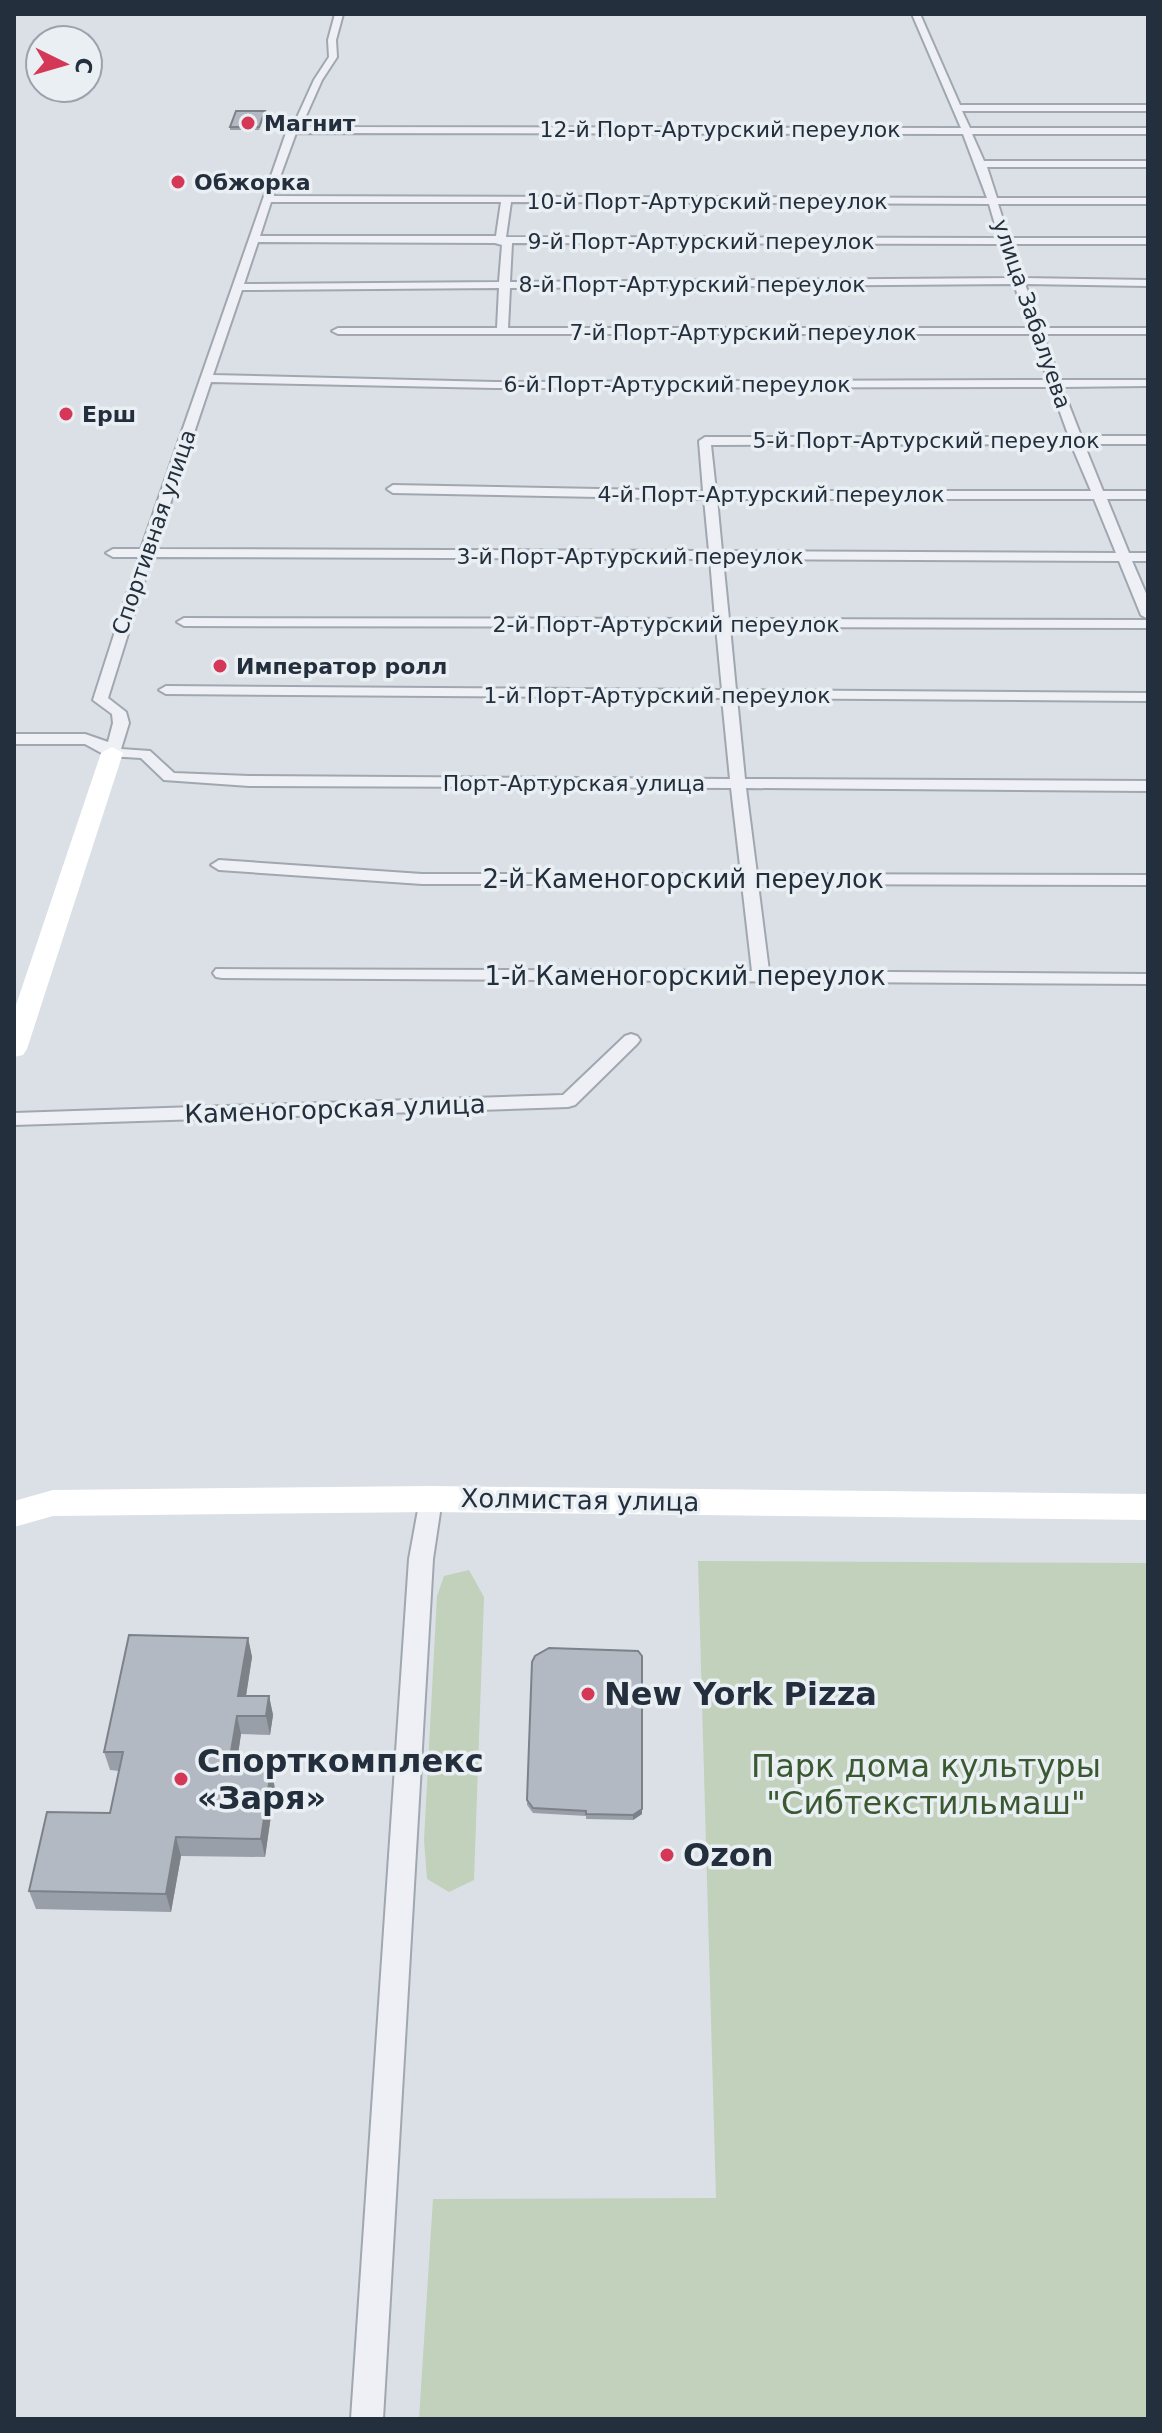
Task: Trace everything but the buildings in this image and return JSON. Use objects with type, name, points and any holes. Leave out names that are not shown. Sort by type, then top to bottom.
[{"type":"street","name":"Спортивная улица","points":[[14,1049],[121,723],[119,712],[100,700],[146,553],[292,130],[298,125],[318,80],[333,57],[332,40],[339,14]]},
{"type":"street","name":"улица Забалуева","points":[[916,14],[981,164],[1018,281],[1076,440],[1148,615]]},
{"type":"street","points":[[957,108],[1148,108]]},
{"type":"street","name":"12-й Порт-Артурский переулок","points":[[292,130],[1148,131]]},
{"type":"street","points":[[981,164],[1148,164]]},
{"type":"street","name":"10-й Порт-Артурский переулок","points":[[267,199],[1148,201]]},
{"type":"street","points":[[502,331],[506,200]]},
{"type":"street","name":"9-й Порт-Артурский переулок","points":[[253,239],[504,242],[1148,241]]},
{"type":"street","name":"8-й Порт-Артурский переулок","points":[[237,287],[1018,281],[1148,283]]},
{"type":"street","name":"7-й Порт-Артурский переулок","points":[[338,331],[1148,331]]},
{"type":"street","name":"6-й Порт-Артурский переулок","points":[[206,378],[495,385],[1148,383]]},
{"type":"street","name":"5-й Порт-Артурский переулок","points":[[710,495],[705,441],[1148,440]]},
{"type":"street","name":"4-й Порт-Артурский переулок","points":[[393,489],[710,495],[1148,495]]},
{"type":"street","points":[[710,495],[738,784],[761,976]]},
{"type":"street","name":"3-й Порт-Артурский переулок","points":[[113,553],[716,558],[1148,557]]},
{"type":"street","name":"2-й Порт-Артурский переулок","points":[[184,622],[1148,624]]},
{"type":"street","name":"1-й Порт-Артурский переулок","points":[[166,690],[1148,697]]},
{"type":"street","name":"Порт-Артурская улица","points":[[14,739],[96,741],[112,753],[145,754],[170,777],[249,781],[1148,786]]},
{"type":"street","name":"2-й Каменогорский переулок","points":[[219,865],[422,879],[1148,880]]},
{"type":"street","name":"1-й Каменогорский переулок","points":[[222,973],[1148,979]]},
{"type":"street","name":"Каменогорская улица","points":[[14,1119],[568,1101],[631,1040]]},
{"type":"street","points":[[367,2419],[421,1559],[431,1499]]},
{"type":"street","name":"Холмистая улица","points":[[14,1514],[53,1503],[431,1499],[1148,1507]]},
{"type":"green space","name":"Парк дома культуры \"Сибтекстильмаш\"","points":[[698,1561],[1148,1563],[1148,2419],[419,2419],[433,2199],[716,2198]]},
{"type":"green space","points":[[469,1570],[484,1597],[474,1880],[449,1892],[427,1879],[424,1840],[437,1596],[444,1576]]},
{"type":"place","name":"Магнит","points":[[248,123]]},
{"type":"place","name":"Обжорка","points":[[178,182]]},
{"type":"place","name":"Ерш","points":[[66,414]]},
{"type":"place","name":"Император ролл","points":[[220,666]]},
{"type":"place","name":"New York Pizza","points":[[588,1694]]},
{"type":"place","name":"Спорткомплекс «Заря»","points":[[181,1779]]},
{"type":"place","name":"Ozon","points":[[667,1855]]}]
